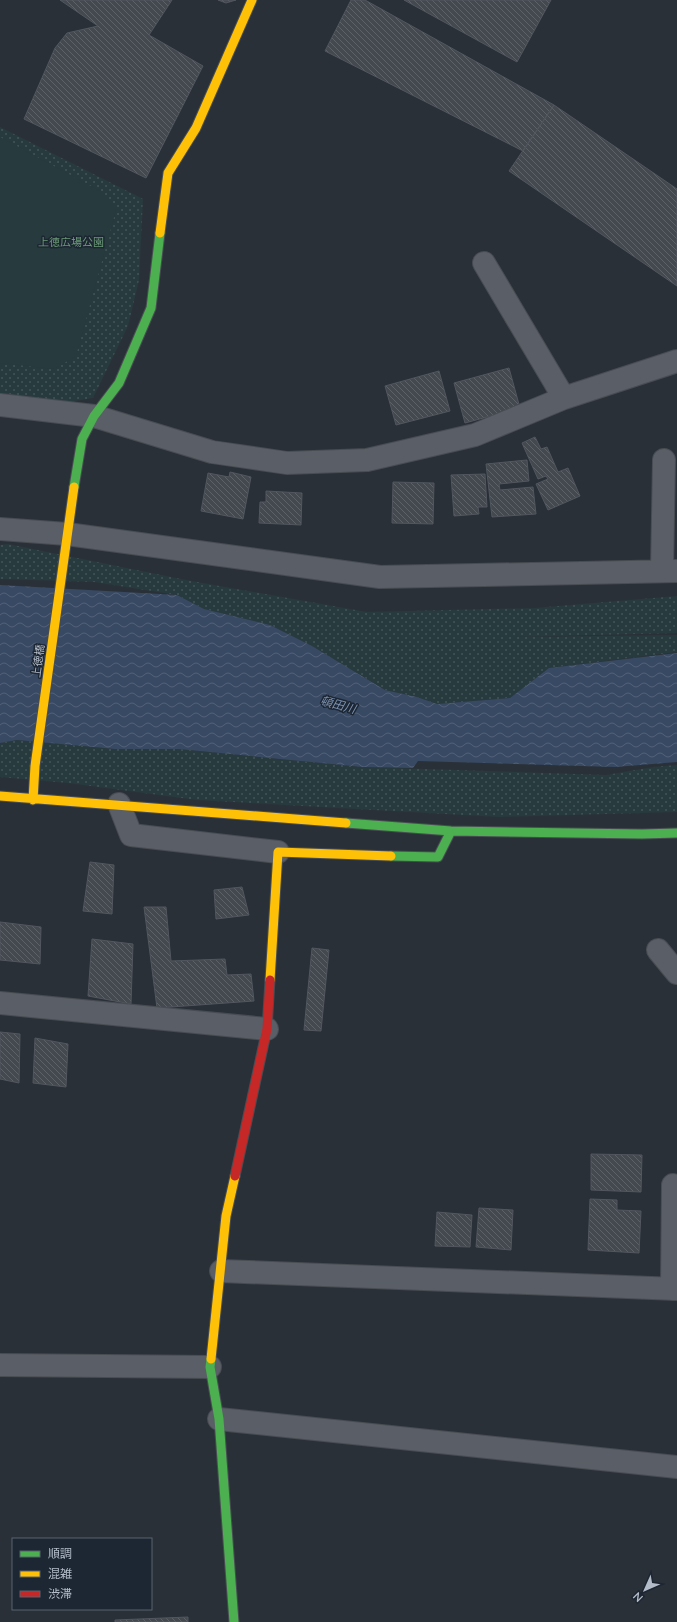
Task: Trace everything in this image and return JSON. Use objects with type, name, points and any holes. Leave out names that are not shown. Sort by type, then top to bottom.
[{"type":"street","name":"上徳橋","points":[[33,800],[35,766],[67,534],[82,438],[94,416],[119,383],[151,308],[168,173],[196,128],[252,0]]},
{"type":"street","points":[[484,263],[564,398]]},
{"type":"street","points":[[0,405],[94,416],[212,452],[287,463],[367,460],[475,435],[564,398],[677,361]]},
{"type":"street","points":[[0,529],[67,534],[380,577],[669,571],[664,460]]},
{"type":"street","points":[[0,796],[33,800],[119,804],[451,831],[677,833]]},
{"type":"street","points":[[119,804],[131,835],[278,852],[438,857],[451,831]]},
{"type":"street","points":[[234,1622],[219,1419],[210,1367],[226,1216],[267,1029],[278,852]]},
{"type":"street","points":[[658,950],[677,973]]},
{"type":"street","points":[[0,1004],[267,1029]]},
{"type":"street","points":[[220,1271],[674,1289],[673,1185]]},
{"type":"street","points":[[0,1365],[210,1367]]},
{"type":"street","points":[[219,1419],[677,1467]]},
{"type":"green space","name":"上徳広場公園","points":[[0,127],[143,199],[139,280],[128,326],[93,398],[69,402],[0,393]]},
{"type":"green space","name":"上徳広場公園","points":[[0,137],[102,192],[116,210],[76,356],[54,369],[0,363]]},
{"type":"green space","points":[[8,544],[186,580],[367,612],[535,608],[677,596],[677,633],[513,637],[677,635],[677,652],[549,668],[510,698],[437,704],[417,697],[385,690],[312,646],[270,625],[204,609],[177,595],[94,582],[0,579],[0,545]]},
{"type":"green space","points":[[17,740],[115,749],[179,749],[362,767],[606,775],[653,767],[677,765],[677,812],[499,817],[197,800],[68,783],[0,777],[0,743]]},
{"type":"water","name":"頓田川","points":[[0,585],[177,595],[204,609],[270,625],[312,646],[385,690],[417,697],[437,704],[510,698],[549,668],[677,653],[677,762],[615,767],[418,761],[413,768],[362,767],[179,749],[115,749],[17,740],[0,743]]},
{"type":"building","points":[[60,0],[172,0],[149,35],[203,66],[146,178],[24,119],[55,48],[67,33],[98,26]]},
{"type":"building","points":[[218,0],[236,0],[226,3]]},
{"type":"building","points":[[351,0],[365,0],[554,105],[523,151],[325,51]]},
{"type":"building","points":[[404,0],[551,0],[517,62]]},
{"type":"building","points":[[554,105],[677,189],[677,286],[509,171]]},
{"type":"building","points":[[509,368],[520,408],[465,423],[454,383]]},
{"type":"building","points":[[439,371],[450,411],[396,425],[385,386]]},
{"type":"building","points":[[535,437],[541,449],[547,447],[558,472],[568,468],[580,496],[548,510],[536,484],[548,479],[546,476],[538,479],[522,443]]},
{"type":"building","points":[[527,460],[529,481],[499,484],[500,490],[533,487],[536,514],[492,517],[486,464]]},
{"type":"building","points":[[230,472],[251,477],[243,519],[201,511],[208,473],[229,477]]},
{"type":"building","points":[[485,474],[487,507],[478,507],[479,514],[454,516],[451,475]]},
{"type":"building","points":[[393,482],[434,483],[433,524],[392,523]]},
{"type":"building","points":[[266,491],[302,493],[301,525],[259,523],[260,502],[266,502]]},
{"type":"building","points":[[90,862],[114,865],[112,914],[83,911]]},
{"type":"building","points":[[242,887],[249,915],[216,919],[214,890]]},
{"type":"building","points":[[144,907],[166,907],[171,961],[225,959],[227,975],[251,974],[254,1001],[157,1008]]},
{"type":"building","points":[[0,922],[41,927],[40,964],[0,960]]},
{"type":"building","points":[[92,939],[133,944],[131,1004],[88,996]]},
{"type":"building","points":[[312,948],[329,950],[321,1031],[304,1030]]},
{"type":"building","points":[[0,1032],[20,1034],[19,1083],[0,1079]]},
{"type":"building","points":[[35,1038],[68,1044],[66,1087],[33,1083]]},
{"type":"building","points":[[591,1154],[642,1155],[641,1192],[591,1190]]},
{"type":"building","points":[[590,1199],[617,1200],[617,1210],[641,1211],[639,1253],[588,1250]]},
{"type":"building","points":[[479,1208],[513,1210],[511,1250],[476,1247]]},
{"type":"building","points":[[437,1212],[472,1215],[470,1247],[435,1246]]},
{"type":"building","points":[[188,1617],[188,1622],[115,1622],[115,1620]]},
{"type":"traffic: fast","points":[[74,487],[82,439],[94,416],[119,383],[151,308],[160,233]]},
{"type":"traffic: fast","points":[[346,823],[451,831],[642,834],[677,833]]},
{"type":"traffic: fast","points":[[391,856],[438,857],[451,831]]},
{"type":"traffic: fast","points":[[211,1359],[210,1367],[219,1419],[234,1622]]},
{"type":"traffic: slow","points":[[160,233],[168,173],[196,128],[252,0]]},
{"type":"traffic: slow","points":[[33,800],[35,766],[74,487]]},
{"type":"traffic: slow","points":[[0,796],[346,823]]},
{"type":"traffic: slow","points":[[270,980],[278,852],[391,856]]},
{"type":"traffic: slow","points":[[211,1359],[226,1216],[235,1176]]},
{"type":"traffic: jam","points":[[235,1176],[267,1029],[270,980]]}]
